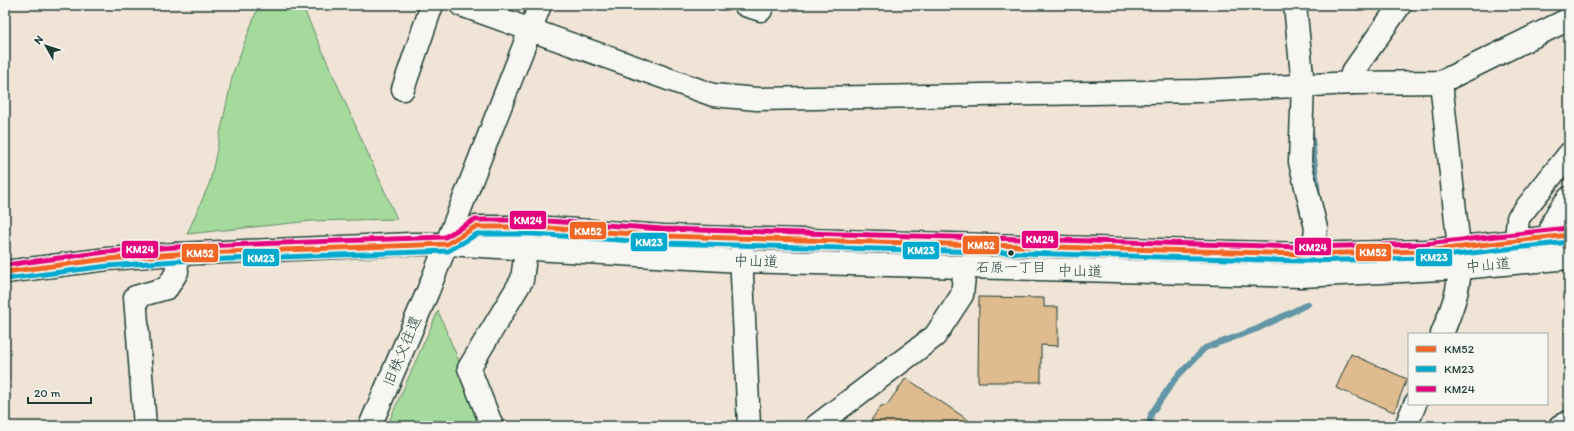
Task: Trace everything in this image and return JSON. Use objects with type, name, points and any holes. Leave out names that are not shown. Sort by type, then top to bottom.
[{"type":"main road","points":[[403,89],[432,5]]},
{"type":"main road","points":[[461,5],[713,95],[757,99],[1199,91],[1352,83],[1441,82],[1569,19]]},
{"type":"main road","name":"旧秩父往還","points":[[370,426],[447,244],[540,5]]},
{"type":"main road","points":[[1295,5],[1310,85],[1300,162],[1316,228],[1313,253]]},
{"type":"main road","points":[[1352,83],[1352,73],[1400,5]]},
{"type":"main road","points":[[1441,82],[1460,258],[1454,302],[1442,333]]},
{"type":"main road","points":[[1519,262],[1516,240],[1518,218],[1569,154]]},
{"type":"main road","points":[[1561,258],[1555,214],[1569,198]]},
{"type":"main road","name":"中山道","points":[[447,244],[476,226],[533,227],[663,236],[1137,250],[1313,253],[1409,251],[1460,258],[1519,262],[1561,258]]},
{"type":"main road","name":"中山道","points":[[5,272],[107,259],[176,254],[447,244],[741,261],[1301,276],[1460,258],[1516,240],[1559,236]]},
{"type":"main road","points":[[742,238],[741,261],[749,426]]},
{"type":"main road","points":[[492,426],[469,368],[522,280],[526,249]]},
{"type":"main road","points":[[145,426],[135,297],[167,288],[177,272],[176,254]]},
{"type":"main road","points":[[816,426],[935,336],[962,294],[965,268]]},
{"type":"main road","points":[[1406,426],[1415,405]]},
{"type":"main road","points":[[1560,426],[1569,422]]},
{"type":"green space","points":[[256,5],[302,5],[397,219],[311,221],[187,234],[210,182],[233,73],[257,10]]},
{"type":"green space","points":[[438,311],[486,426],[387,426]]},
{"type":"building","points":[[979,297],[1044,298],[1044,307],[1058,307],[1058,346],[1041,345],[1041,382],[978,382]]},
{"type":"building","points":[[1351,354],[1407,379],[1394,412],[1336,388]]},
{"type":"building","points":[[906,378],[977,426],[867,426],[881,406],[887,405]]},
{"type":"waterway","points":[[1311,130],[1318,195]]},
{"type":"waterway","points":[[1149,426],[1151,414],[1175,379],[1205,348],[1257,329],[1308,304]]},
{"type":"transit line","name":"KM24","points":[[5,265],[106,252],[175,247],[445,237],[474,220],[533,220],[663,229],[1304,247],[1426,244],[1568,228]]},
{"type":"transit line","name":"KM52","points":[[5,272],[107,259],[176,254],[447,244],[475,227],[533,227],[663,236],[1304,254],[1426,251],[1569,235]]},
{"type":"transit line","name":"KM23","points":[[6,279],[108,266],[176,261],[448,251],[477,234],[533,234],[663,243],[1304,261],[1427,258],[1569,242]]},
{"type":"place","name":"石原一丁目","points":[[1011,253]]}]
